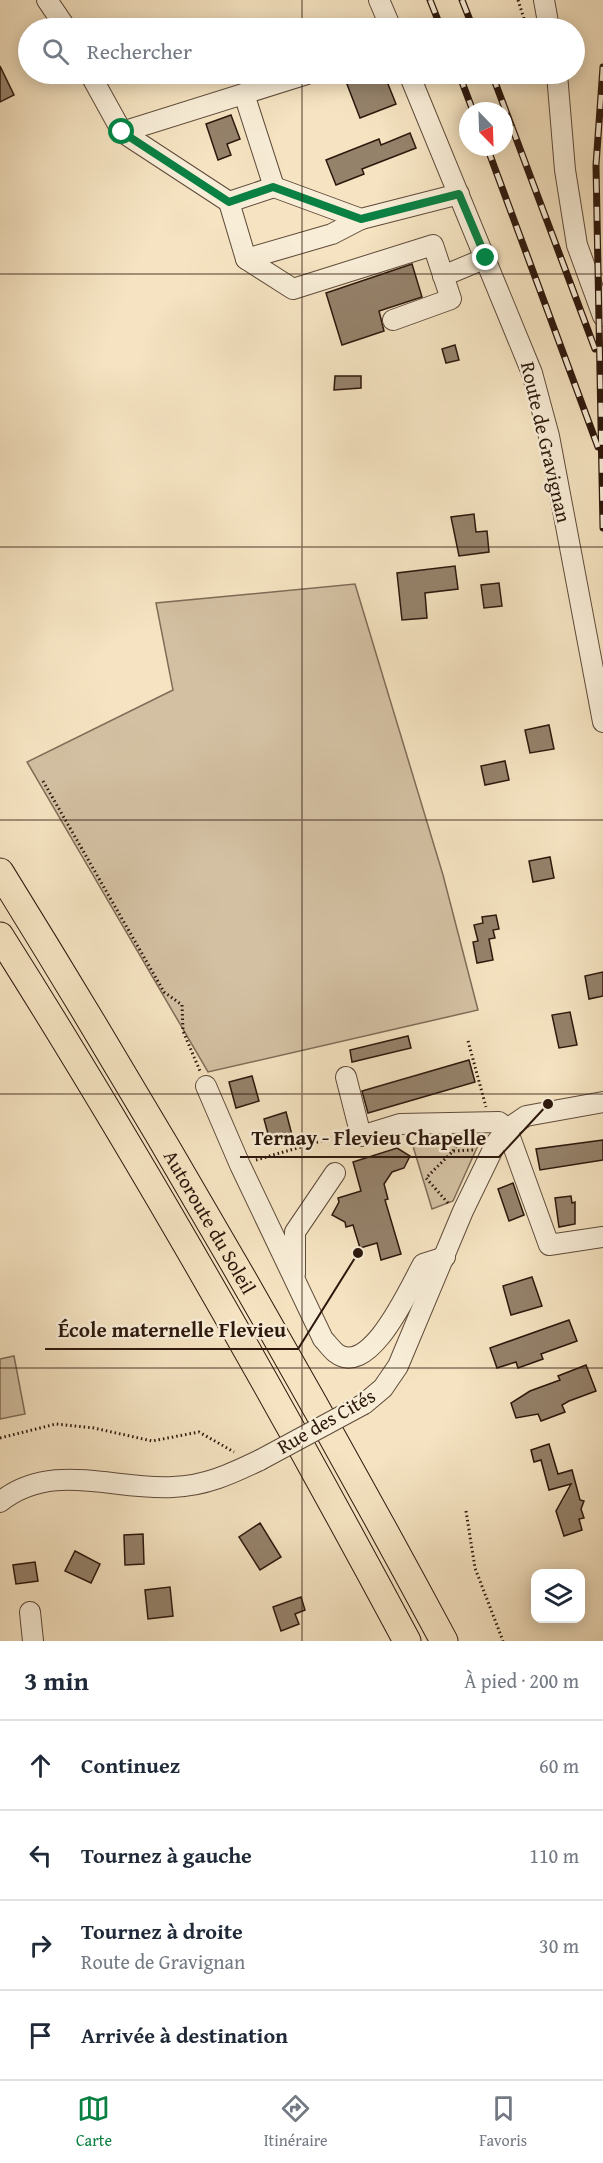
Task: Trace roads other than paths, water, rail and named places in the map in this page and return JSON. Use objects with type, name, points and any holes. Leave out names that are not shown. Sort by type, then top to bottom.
[{"type":"highway","name":"Autoroute du Soleil","points":[[0,872],[78,998],[273,1329],[444,1641]]},
{"type":"highway","name":"Autoroute du Soleil","points":[[0,936],[188,1249],[306,1456],[407,1641]]},
{"type":"street","points":[[47,0],[59,18]]},
{"type":"street","points":[[56,0],[62,18]]},
{"type":"street","points":[[379,0],[387,18]]},
{"type":"street","points":[[544,0],[547,18]]},
{"type":"street","points":[[96,84],[122,132],[229,202],[246,259],[293,289],[433,246],[451,299],[393,320]]},
{"type":"street","points":[[122,132],[276,84]]},
{"type":"street","name":"Route de Gravignan","points":[[414,84],[532,373],[549,436],[603,722]]},
{"type":"street","points":[[558,84],[565,170],[577,245],[603,316]]},
{"type":"street","points":[[244,94],[273,187]]},
{"type":"street","points":[[229,202],[273,187],[361,219]]},
{"type":"street","points":[[246,259],[332,234],[361,219],[459,194]]},
{"type":"street","points":[[443,276],[486,258]]},
{"type":"street","points":[[346,1077],[361,1136],[400,1124],[498,1126],[549,1245],[603,1237]]},
{"type":"street","points":[[206,1086],[240,1165],[323,1339],[337,1354],[352,1358],[366,1353],[378,1340],[423,1264],[445,1257]]},
{"type":"street","name":"Rue des Cités","points":[[0,1502],[36,1483],[72,1478],[172,1488],[211,1482],[260,1460],[364,1404],[383,1388],[398,1366],[463,1211],[489,1156],[498,1126],[526,1116],[603,1102]]},
{"type":"street","points":[[294,1276],[295,1232],[335,1173]]},
{"type":"street","points":[[30,1612],[33,1641]]},
{"type":"railway","points":[[430,0],[437,18]]},
{"type":"railway","points":[[462,0],[469,18]]},
{"type":"railway","points":[[603,67],[596,165],[603,528]]},
{"type":"railway","points":[[463,84],[470,102]]},
{"type":"railway","points":[[496,84],[595,349]]},
{"type":"railway","points":[[490,156],[598,447]]},
{"type":"place","name":"Ternay - Flevieu Chapelle","points":[[548,1104]]},
{"type":"place","name":"École maternelle Flevieu","points":[[358,1253]]}]
